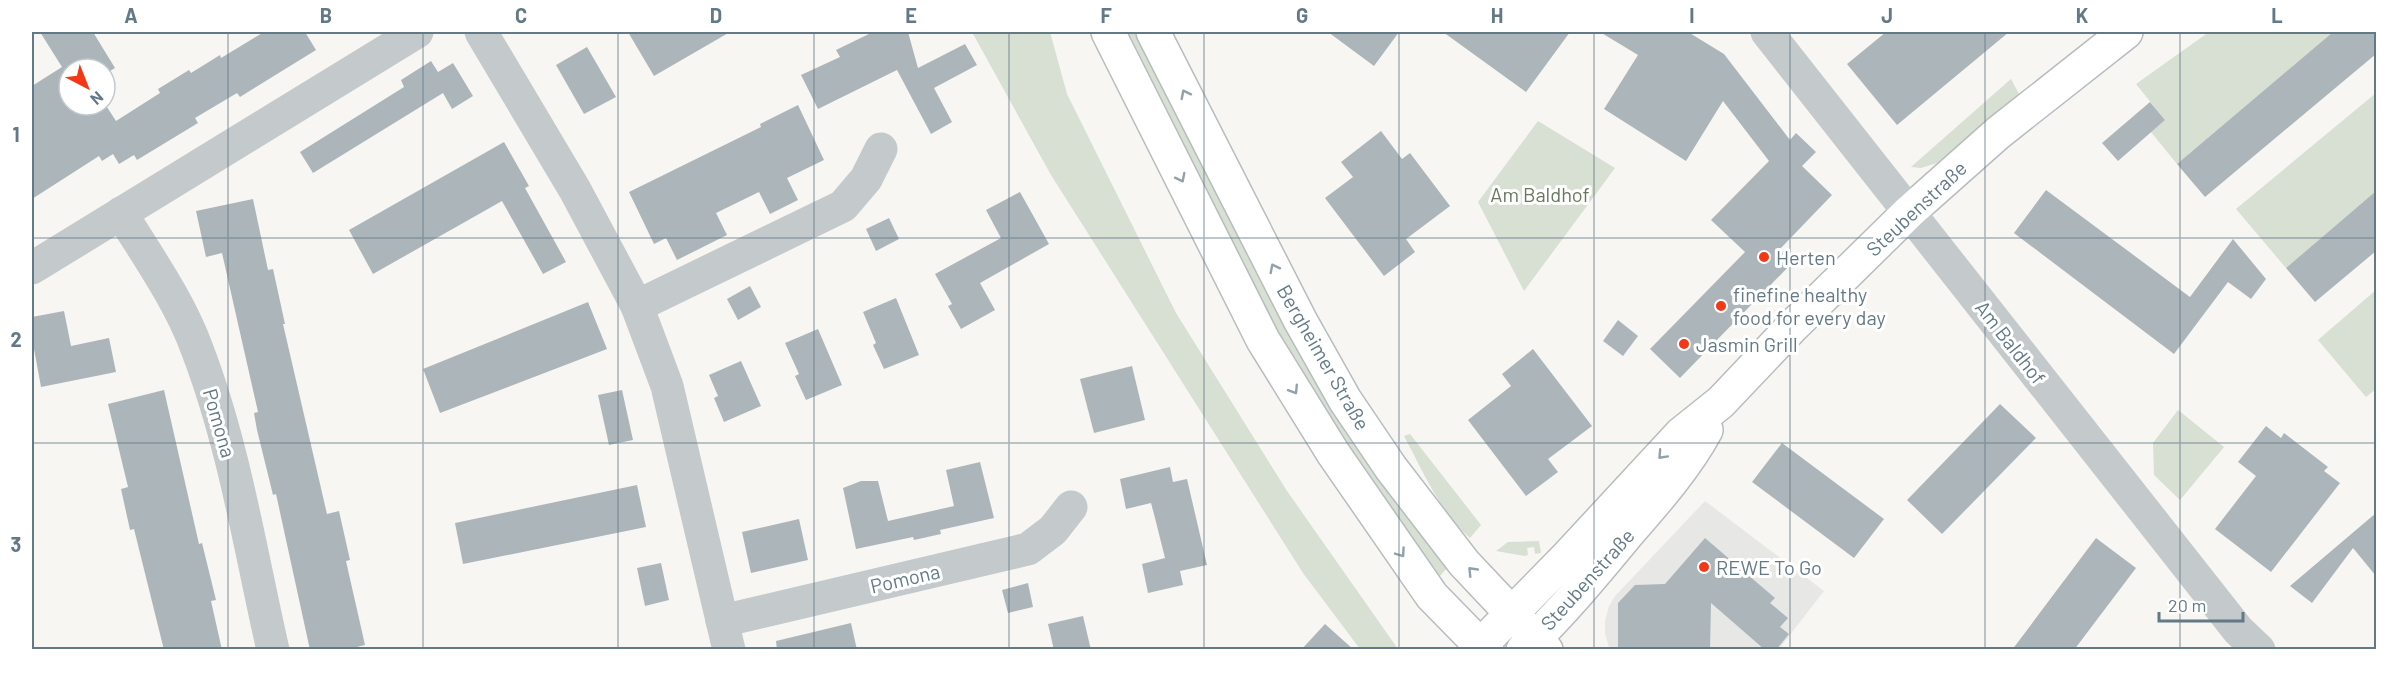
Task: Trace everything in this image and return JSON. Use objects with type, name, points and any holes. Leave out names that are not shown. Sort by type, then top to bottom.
[{"type":"main road","name":"Bergheimer Straße","points":[[1108,32],[1269,350],[1333,453],[1432,596],[1481,648]]},
{"type":"main road","name":"Bergheimer Straße","points":[[1153,32],[1300,320],[1345,400],[1391,468],[1464,563],[1512,613],[1535,646]]},
{"type":"main road","name":"Steubenstraße","points":[[1481,648],[1682,434],[1721,402],[1792,327],[1909,212],[1998,133],[2127,32]]},
{"type":"main road","name":"Steubenstraße","points":[[1535,646],[1661,494],[1696,448],[1721,402]]},
{"type":"street","points":[[32,268],[417,32]]},
{"type":"street","name":"Pomona","points":[[481,32],[575,190],[638,306],[667,386],[726,635],[1028,549],[1053,530],[1071,507]]},
{"type":"street","name":"Am Baldhof","points":[[1767,32],[2238,630],[2259,650]]},
{"type":"street","points":[[638,306],[843,206],[866,179],[881,149]]},
{"type":"street","name":"Pomona","points":[[121,213],[169,290],[197,347],[223,426],[273,650]]},
{"type":"shaded area","points":[[1705,501],[1824,591],[1779,649],[1610,650],[1605,634],[1605,621],[1609,606],[1615,596]]},
{"type":"green space","points":[[972,32],[1050,32],[1067,94],[1176,313],[1287,491],[1398,649],[1360,649],[1303,573],[1051,175]]},
{"type":"green space","points":[[1124,32],[1134,32],[1282,323],[1321,392],[1377,475],[1448,567],[1439,577],[1312,395],[1266,314]]},
{"type":"green space","points":[[2209,32],[2333,32],[2177,164],[2151,132],[2165,120],[2136,84]]},
{"type":"green space","points":[[2011,79],[2019,94],[1937,163],[1921,168],[1911,167]]},
{"type":"green space","points":[[2376,93],[2376,191],[2286,268],[2236,209]]},
{"type":"green space","name":"Am Baldhof","points":[[1538,121],[1615,168],[1524,291],[1478,202]]},
{"type":"green space","points":[[2376,290],[2376,389],[2366,397],[2318,340]]},
{"type":"green space","points":[[2178,410],[2224,447],[2180,500],[2154,475],[2153,443]]},
{"type":"green space","points":[[1410,434],[1481,525],[1470,538],[1449,516],[1432,490],[1404,436]]},
{"type":"green space","points":[[1539,541],[1541,553],[1535,554],[1534,547],[1527,548],[1528,555],[1525,556],[1496,551],[1508,542]]},
{"type":"building","points":[[40,32],[93,32],[108,57],[57,57],[57,59]]},
{"type":"building","points":[[264,32],[305,32],[316,50],[240,97],[237,93],[195,118],[198,123],[137,160],[134,155],[119,164],[113,154],[102,161],[99,156],[32,199],[32,86],[57,70],[57,117],[113,117],[116,121],[160,93],[158,89],[189,70],[191,73],[220,55],[221,58]]},
{"type":"building","points":[[628,32],[730,32],[654,76]]},
{"type":"building","points":[[873,32],[908,32],[918,68],[965,44],[977,65],[934,88],[952,122],[931,134],[897,70],[818,109],[801,75],[840,57],[836,50]]},
{"type":"building","points":[[1328,32],[1399,32],[1374,66]]},
{"type":"building","points":[[1443,32],[1570,32],[1526,92]]},
{"type":"building","points":[[1600,32],[1688,32],[1724,54],[1790,140],[1796,133],[1816,152],[1802,166],[1832,195],[1780,249],[1793,262],[1680,378],[1650,349],[1745,252],[1711,220],[1769,161],[1723,101],[1686,161],[1604,109],[1638,55]]},
{"type":"building","points":[[1886,32],[2009,32],[1897,125],[1847,64]]},
{"type":"building","points":[[2333,32],[2376,32],[2376,54],[2205,197],[2177,164]]},
{"type":"building","points":[[587,47],[616,97],[584,114],[556,65]]},
{"type":"building","points":[[431,61],[438,72],[453,63],[473,96],[452,109],[443,93],[313,173],[300,152],[404,87],[401,80]]},
{"type":"building","points":[[2150,102],[2165,120],[2118,161],[2102,143]]},
{"type":"building","points":[[798,105],[824,160],[787,178],[798,200],[770,214],[759,192],[716,213],[727,235],[677,260],[666,238],[654,244],[629,192],[761,127],[760,124]]},
{"type":"building","points":[[1381,131],[1402,159],[1410,153],[1450,206],[1406,239],[1415,252],[1384,276],[1325,198],[1353,177],[1341,162]]},
{"type":"building","points":[[504,142],[529,186],[525,188],[566,262],[543,274],[502,201],[373,274],[349,230]]},
{"type":"building","points":[[2046,190],[2190,297],[2233,239],[2266,279],[2251,299],[2228,282],[2174,354],[2014,233]]},
{"type":"building","points":[[2376,191],[2376,251],[2315,302],[2286,268]]},
{"type":"building","points":[[1020,192],[1049,244],[980,283],[995,310],[961,329],[948,306],[952,304],[935,274],[1001,238],[986,210]]},
{"type":"building","points":[[253,199],[268,270],[273,269],[285,324],[283,324],[327,514],[339,511],[350,560],[346,561],[365,645],[344,650],[310,650],[276,494],[273,495],[257,430],[254,413],[258,412],[222,253],[206,257],[196,211]]},
{"type":"building","points":[[889,218],[899,239],[876,251],[866,229]]},
{"type":"building","points":[[750,286],[761,307],[738,320],[727,299]]},
{"type":"building","points":[[896,298],[919,355],[884,369],[873,345],[876,343],[863,312]]},
{"type":"building","points":[[588,302],[607,349],[440,413],[423,369]]},
{"type":"building","points":[[64,311],[71,346],[109,338],[116,372],[41,387],[32,338],[32,317]]},
{"type":"building","points":[[1618,320],[1638,336],[1623,356],[1603,341]]},
{"type":"building","points":[[818,329],[842,385],[806,400],[795,376],[799,374],[785,343]]},
{"type":"building","points":[[1533,349],[1592,426],[1548,459],[1558,472],[1526,496],[1468,420],[1511,386],[1502,374]]},
{"type":"building","points":[[741,361],[761,406],[724,422],[714,398],[718,396],[709,375]]},
{"type":"building","points":[[1132,366],[1145,420],[1094,433],[1080,379]]},
{"type":"building","points":[[164,390],[199,544],[202,543],[216,600],[211,601],[222,650],[164,650],[134,529],[130,530],[121,489],[128,487],[108,404]]},
{"type":"building","points":[[622,390],[633,440],[609,445],[598,395]]},
{"type":"building","points":[[2000,404],[2036,438],[1942,534],[1907,500]]},
{"type":"building","points":[[2266,426],[2281,438],[2284,433],[2328,467],[2324,471],[2340,483],[2271,572],[2215,529],[2256,476],[2238,462]]},
{"type":"building","points":[[1782,443],[1884,519],[1854,558],[1752,482]]},
{"type":"building","points":[[980,462],[994,518],[940,530],[941,534],[914,540],[913,537],[856,549],[843,488],[861,481],[878,481],[888,521],[954,506],[946,470]]},
{"type":"building","points":[[1170,467],[1173,482],[1187,479],[1207,565],[1180,571],[1183,585],[1148,593],[1142,564],[1165,558],[1151,503],[1126,509],[1120,479]]},
{"type":"building","points":[[637,485],[646,527],[463,564],[455,523]]},
{"type":"building","points":[[2376,513],[2376,576],[2353,548],[2312,603],[2290,586]]},
{"type":"building","points":[[799,519],[808,560],[751,573],[742,532]]},
{"type":"building","points":[[1705,538],[1775,598],[1770,603],[1788,618],[1780,627],[1789,634],[1776,650],[1765,650],[1711,603],[1710,650],[1618,650],[1618,603],[1635,585],[1665,584]]},
{"type":"building","points":[[2096,538],[2136,568],[2074,650],[2012,650]]},
{"type":"building","points":[[661,563],[669,600],[645,606],[637,568]]},
{"type":"building","points":[[1028,583],[1033,607],[1008,613],[1002,590]]},
{"type":"building","points":[[1083,616],[1091,650],[1054,650],[1048,624]]},
{"type":"building","points":[[851,623],[857,650],[777,650],[776,641]]},
{"type":"building","points":[[1325,624],[1354,650],[1301,650]]},
{"type":"place","name":"Herten","points":[[1764,257]]},
{"type":"place","name":"finefine healthy food for every day","points":[[1721,306]]},
{"type":"place","name":"Jasmin Grill","points":[[1684,344]]},
{"type":"place","name":"REWE To Go","points":[[1704,567]]}]
